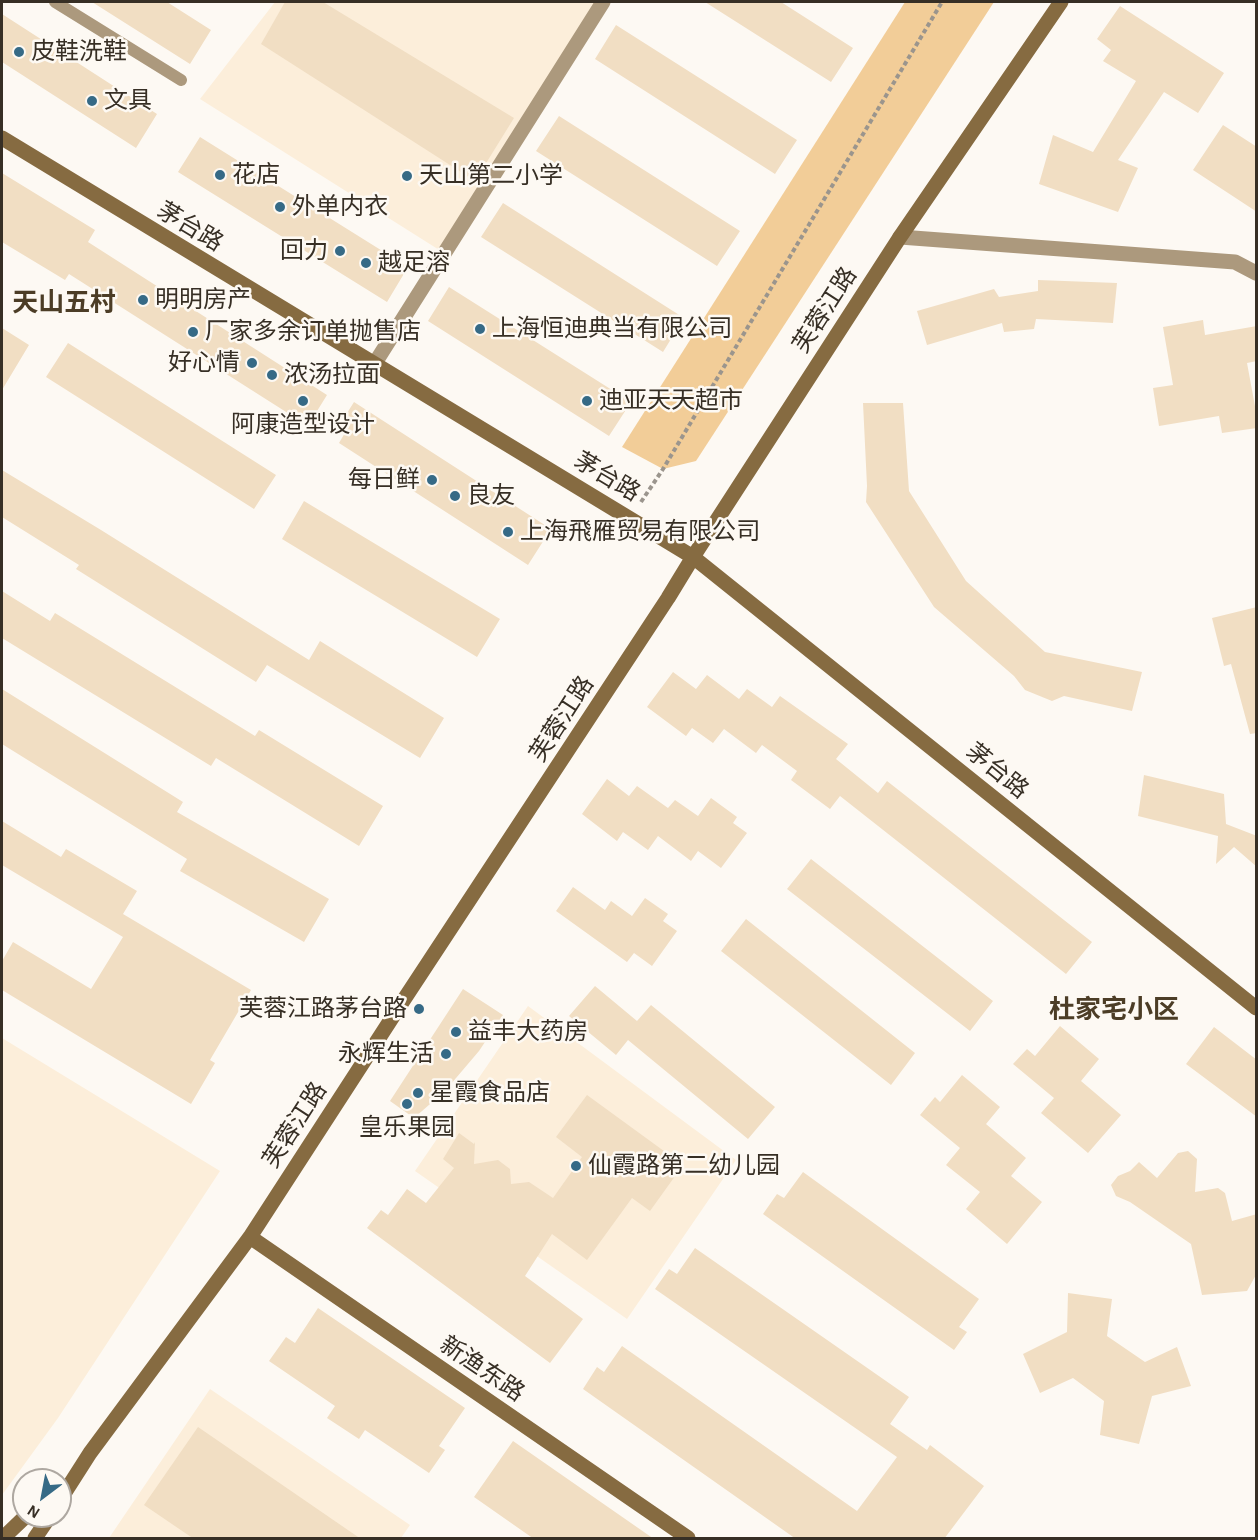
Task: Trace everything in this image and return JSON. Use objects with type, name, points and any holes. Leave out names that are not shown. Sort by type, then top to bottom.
[{"type":"street","points":[[375,363],[603,2]]},
{"type":"street","name":"芙蓉江路","points":[[72,1482],[250,1237],[668,598],[900,237],[1061,2]]},
{"type":"street","name":"茅台路","points":[[2,138],[693,557],[1257,1008]]},
{"type":"street","points":[[900,237],[1235,262],[1257,273]]},
{"type":"street","name":"新渔东路","points":[[250,1237],[688,1539]]},
{"type":"street","name":"芙蓉江路","points":[[72,1471],[90,1454]]},
{"type":"street","points":[[3,1539],[14,1528]]},
{"type":"lane","points":[[55,2],[181,80]]},
{"type":"path","points":[[630,517],[669,459],[942,2]]},
{"type":"shaded area","name":"天山第二小学","points":[[275,2],[603,2],[444,253],[200,99]]},
{"type":"shaded area","points":[[905,2],[994,2],[696,461],[663,469],[622,447]]},
{"type":"shaded area","name":"仙霞路第二幼儿园","points":[[528,1006],[736,1160],[627,1319],[415,1171]]},
{"type":"shaded area","points":[[2,1038],[220,1171],[58,1418],[22,1468],[12,1468],[12,1481],[2,1495]]},
{"type":"shaded area","points":[[210,1389],[410,1525],[401,1538],[109,1538]]},
{"type":"building","points":[[92,2],[167,2],[211,30],[190,64]]},
{"type":"building","points":[[285,2],[323,2],[514,118],[475,181],[261,44]]},
{"type":"building","points":[[705,2],[781,2],[853,48],[831,82]]},
{"type":"building","points":[[1120,6],[1224,73],[1198,113],[1164,92],[1118,160],[1138,168],[1118,212],[1039,184],[1053,135],[1093,152],[1136,81],[1103,61],[1111,50],[1097,39]]},
{"type":"building","points":[[2,14],[157,114],[136,148],[2,62]]},
{"type":"building","points":[[616,25],[797,140],[775,174],[595,59]]},
{"type":"building","points":[[559,116],[740,231],[717,266],[536,151]]},
{"type":"building","points":[[1223,125],[1257,147],[1257,212],[1193,170]]},
{"type":"building","points":[[200,137],[408,267],[387,302],[178,172]]},
{"type":"building","points":[[2,173],[95,230],[88,242],[327,395],[309,424],[306,422],[305,424],[69,274],[65,280],[2,242]]},
{"type":"building","points":[[503,203],[684,318],[663,352],[481,237]]},
{"type":"building","points":[[1038,280],[1117,283],[1113,323],[1036,319],[1034,329],[1004,332],[1002,323],[927,345],[917,311],[994,289],[999,297],[1038,291]]},
{"type":"building","points":[[449,287],[631,402],[609,436],[428,321]]},
{"type":"building","points":[[1203,320],[1205,335],[1257,326],[1257,361],[1247,363],[1257,428],[1222,433],[1219,416],[1159,426],[1153,388],[1173,385],[1163,327]]},
{"type":"building","points":[[2,328],[29,345],[2,390]]},
{"type":"building","points":[[68,343],[276,475],[254,509],[46,377]]},
{"type":"building","points":[[354,402],[551,529],[528,565],[339,443],[349,426],[342,421]]},
{"type":"building","points":[[863,403],[903,403],[909,491],[966,581],[1045,652],[1142,672],[1132,711],[1064,696],[1052,701],[1025,690],[1014,676],[934,607],[866,502]]},
{"type":"building","points":[[2,470],[309,660],[320,641],[444,718],[420,758],[267,665],[256,682],[76,569],[79,565],[2,517]]},
{"type":"building","points":[[304,501],[500,619],[477,657],[282,539]]},
{"type":"building","points":[[2,591],[50,621],[55,613],[255,736],[259,730],[383,806],[359,846],[216,758],[211,766],[2,638]]},
{"type":"building","points":[[1257,607],[1257,733],[1250,734],[1231,664],[1224,666],[1212,618]]},
{"type":"building","points":[[673,672],[696,689],[707,675],[739,699],[747,689],[772,707],[780,696],[848,744],[836,759],[878,793],[887,781],[1092,942],[1066,974],[840,796],[830,809],[791,780],[797,771],[762,745],[756,753],[724,729],[713,743],[692,728],[686,736],[647,707]]},
{"type":"building","points":[[2,689],[183,802],[177,812],[329,899],[304,942],[180,871],[187,859],[2,744]]},
{"type":"building","points":[[1144,775],[1224,794],[1226,824],[1257,836],[1257,867],[1234,847],[1216,864],[1218,836],[1138,816]]},
{"type":"building","points":[[607,779],[629,796],[637,786],[668,808],[675,800],[698,816],[711,798],[737,817],[733,823],[747,833],[721,868],[698,851],[691,861],[658,836],[648,850],[623,832],[617,841],[582,814]]},
{"type":"building","points":[[2,821],[61,857],[66,849],[137,891],[123,914],[251,990],[210,1060],[215,1063],[191,1104],[2,990],[2,961],[13,942],[91,989],[123,937],[2,865]]},
{"type":"building","points":[[811,859],[993,1001],[970,1031],[787,889]]},
{"type":"building","points":[[573,887],[605,910],[611,901],[632,916],[645,898],[668,914],[663,921],[677,931],[652,966],[634,953],[627,962],[556,911]]},
{"type":"building","points":[[746,919],[915,1053],[891,1085],[721,951]]},
{"type":"building","points":[[595,986],[637,1021],[651,1005],[775,1107],[748,1139],[628,1040],[616,1055],[569,1016]]},
{"type":"building","points":[[463,989],[503,1015],[479,1051],[445,1091],[414,1118],[390,1101]]},
{"type":"building","points":[[1060,1026],[1099,1059],[1081,1081],[1121,1115],[1088,1153],[1041,1113],[1054,1098],[1013,1064],[1027,1049],[1035,1056]]},
{"type":"building","points":[[1214,1027],[1257,1060],[1257,1117],[1186,1064]]},
{"type":"building","points":[[962,1075],[1000,1107],[986,1124],[1026,1158],[1011,1176],[1042,1202],[1007,1244],[966,1209],[980,1192],[946,1165],[960,1148],[920,1115],[935,1097],[940,1102]]},
{"type":"building","points":[[587,1095],[668,1154],[662,1161],[678,1172],[650,1211],[632,1198],[587,1260],[552,1234],[525,1276],[583,1319],[550,1363],[367,1228],[381,1210],[388,1215],[407,1189],[426,1203],[454,1168],[443,1159],[459,1133],[474,1144],[475,1142],[474,1164],[498,1160],[510,1169],[511,1184],[529,1182],[553,1198],[582,1157],[556,1137]]},
{"type":"building","points":[[1188,1151],[1197,1159],[1195,1192],[1218,1188],[1225,1193],[1232,1221],[1257,1214],[1257,1273],[1247,1291],[1202,1295],[1191,1244],[1130,1202],[1116,1196],[1111,1185],[1118,1176],[1130,1171],[1139,1162],[1157,1178],[1178,1153]]},
{"type":"building","points":[[803,1172],[979,1299],[959,1327],[967,1332],[954,1350],[763,1214],[777,1194],[784,1198]]},
{"type":"building","points":[[695,1248],[909,1397],[890,1424],[927,1450],[930,1445],[984,1486],[944,1539],[796,1539],[583,1389],[597,1367],[604,1372],[622,1346],[857,1511],[897,1457],[655,1289],[669,1269],[677,1274]]},
{"type":"building","points":[[1068,1293],[1112,1299],[1107,1336],[1145,1362],[1177,1347],[1191,1386],[1152,1396],[1139,1444],[1100,1435],[1104,1401],[1073,1378],[1040,1393],[1023,1354],[1067,1332]]},
{"type":"building","points":[[318,1308],[465,1408],[439,1446],[445,1450],[429,1473],[365,1430],[359,1439],[327,1418],[335,1406],[269,1361],[286,1337],[295,1343]]},
{"type":"building","points":[[198,1427],[361,1539],[194,1539],[144,1505]]},
{"type":"building","points":[[513,1441],[654,1539],[534,1539],[474,1497]]},
{"type":"place","name":"皮鞋洗鞋","points":[[19,52]]},
{"type":"place","name":"文具","points":[[92,101]]},
{"type":"place","name":"花店","points":[[220,175]]},
{"type":"place","name":"天山第二小学","points":[[407,176]]},
{"type":"place","name":"外单内衣","points":[[280,207]]},
{"type":"place","name":"回力","points":[[340,251]]},
{"type":"place","name":"越足溶","points":[[366,263]]},
{"type":"place","name":"明明房产","points":[[143,300]]},
{"type":"place","name":"上海恒迪典当有限公司","points":[[480,329]]},
{"type":"place","name":"厂家多余订单抛售店","points":[[193,332]]},
{"type":"place","name":"好心情","points":[[252,363]]},
{"type":"place","name":"浓汤拉面","points":[[272,375]]},
{"type":"place","name":"阿康造型设计","points":[[303,401]]},
{"type":"place","name":"迪亚天天超市","points":[[587,401]]},
{"type":"place","name":"每日鲜","points":[[432,480]]},
{"type":"place","name":"良友","points":[[455,496]]},
{"type":"place","name":"上海飛雁贸易有限公司","points":[[508,532]]},
{"type":"place","name":"芙蓉江路茅台路","points":[[419,1009]]},
{"type":"place","name":"益丰大药房","points":[[456,1032]]},
{"type":"place","name":"永辉生活","points":[[446,1054]]},
{"type":"place","name":"星霞食品店","points":[[418,1093]]},
{"type":"place","name":"皇乐果园","points":[[407,1104]]},
{"type":"place","name":"仙霞路第二幼儿园","points":[[576,1166]]},
{"type":"district","name":"天山五村","points":[[64,303]]},
{"type":"district","name":"杜家宅小区","points":[[1114,1010]]}]
